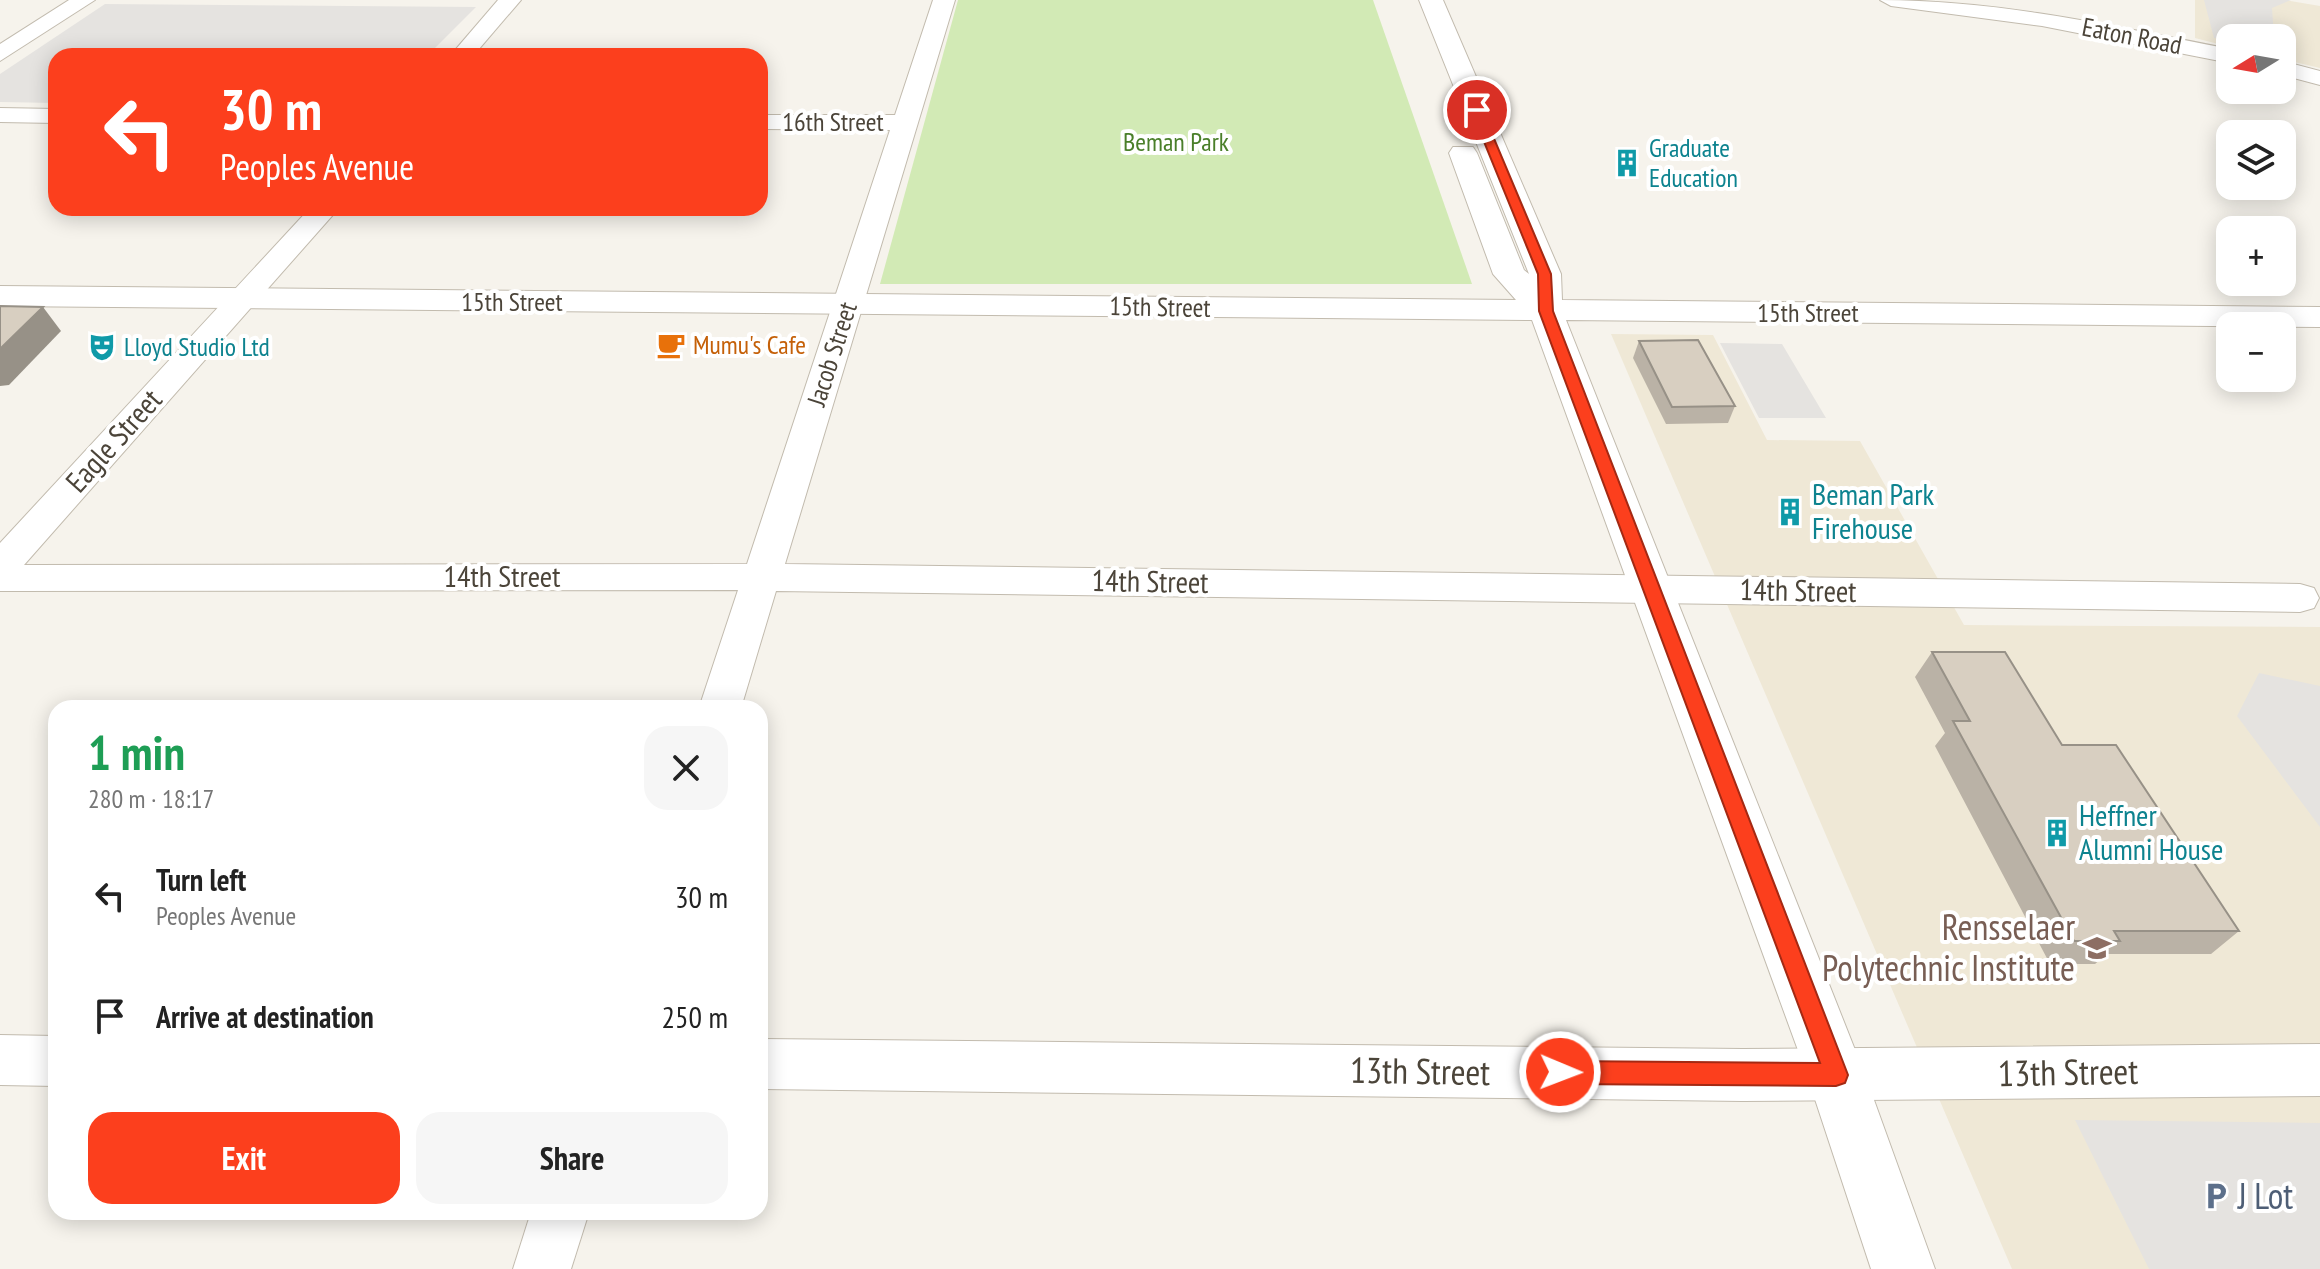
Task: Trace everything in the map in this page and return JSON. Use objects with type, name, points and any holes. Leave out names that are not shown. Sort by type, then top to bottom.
[{"type":"street","points":[[0,54],[84,0]]},
{"type":"street","points":[[468,48],[510,0]]},
{"type":"street","name":"Jacob Street","points":[[723,700],[944,0]]},
{"type":"street","points":[[1405,0],[1509,274],[1546,311]]},
{"type":"street","points":[[1431,0],[1545,274],[1546,311],[1836,1075],[1903,1269]]},
{"type":"street","name":"Eaton Road","points":[[1891,0],[2056,22],[2216,53]]},
{"type":"street","points":[[2296,72],[2320,78]]},
{"type":"street","points":[[0,115],[48,116]]},
{"type":"street","name":"16th Street","points":[[768,122],[905,123]]},
{"type":"street","name":"Eagle Street","points":[[0,567],[318,216]]},
{"type":"street","name":"15th Street","points":[[0,296],[2320,317]]},
{"type":"street","name":"14th Street","points":[[0,578],[761,577],[2300,598]]},
{"type":"street","points":[[0,1060],[48,1061]]},
{"type":"street","name":"13th Street","points":[[768,1064],[1836,1075],[2320,1070]]},
{"type":"street","points":[[542,1269],[557,1220]]},
{"type":"shaded area","points":[[2195,0],[2285,0],[2320,6],[2320,68],[2296,62],[2296,24],[2216,24],[2216,43],[2195,38]]},
{"type":"shaded area","points":[[2204,0],[2291,0],[2272,8],[2273,24],[2216,24],[2214,38]]},
{"type":"shaded area","points":[[105,4],[476,7],[435,48],[48,48],[48,103],[0,102],[0,74]]},
{"type":"shaded area","name":"Rensselaer Polytechnic Institute","points":[[1611,334],[1713,335],[1767,440],[1860,441],[1964,625],[2320,627],[2320,1269],[2012,1269]]},
{"type":"shaded area","points":[[1720,343],[1782,344],[1826,418],[1759,418]]},
{"type":"shaded area","points":[[2259,673],[2320,686],[2320,827],[2237,716]]},
{"type":"shaded area","name":"J Lot","points":[[2075,1120],[2320,1123],[2320,1269],[2149,1269]]},
{"type":"green space","name":"Beman Park","points":[[958,0],[1373,0],[1472,284],[880,284]]},
{"type":"building","points":[[0,306],[43,307],[0,349]]},
{"type":"building","points":[[1698,340],[1735,406],[1672,407],[1639,341]]},
{"type":"building","name":"Heffner Alumni House","points":[[1932,652],[2005,652],[2062,745],[2116,745],[2239,931],[2114,931],[2120,941],[2074,941],[1953,721],[1970,721]]},
{"type":"place","name":"Graduate Education","points":[[1627,163]]},
{"type":"place","name":"Mumu's Cafe","points":[[671,345]]},
{"type":"place","name":"Lloyd Studio Ltd","points":[[102,347]]},
{"type":"place","name":"Beman Park Firehouse","points":[[1790,512]]},
{"type":"place","name":"Heffner Alumni House","points":[[2057,833]]},
{"type":"place","name":"Rensselaer Polytechnic Institute","points":[[2097,948]]},
{"type":"place","name":"J Lot","points":[[2216,1196]]},
{"type":"route","points":[[1477,110],[1545,274],[1546,311],[1836,1075],[1560,1072]]}]
